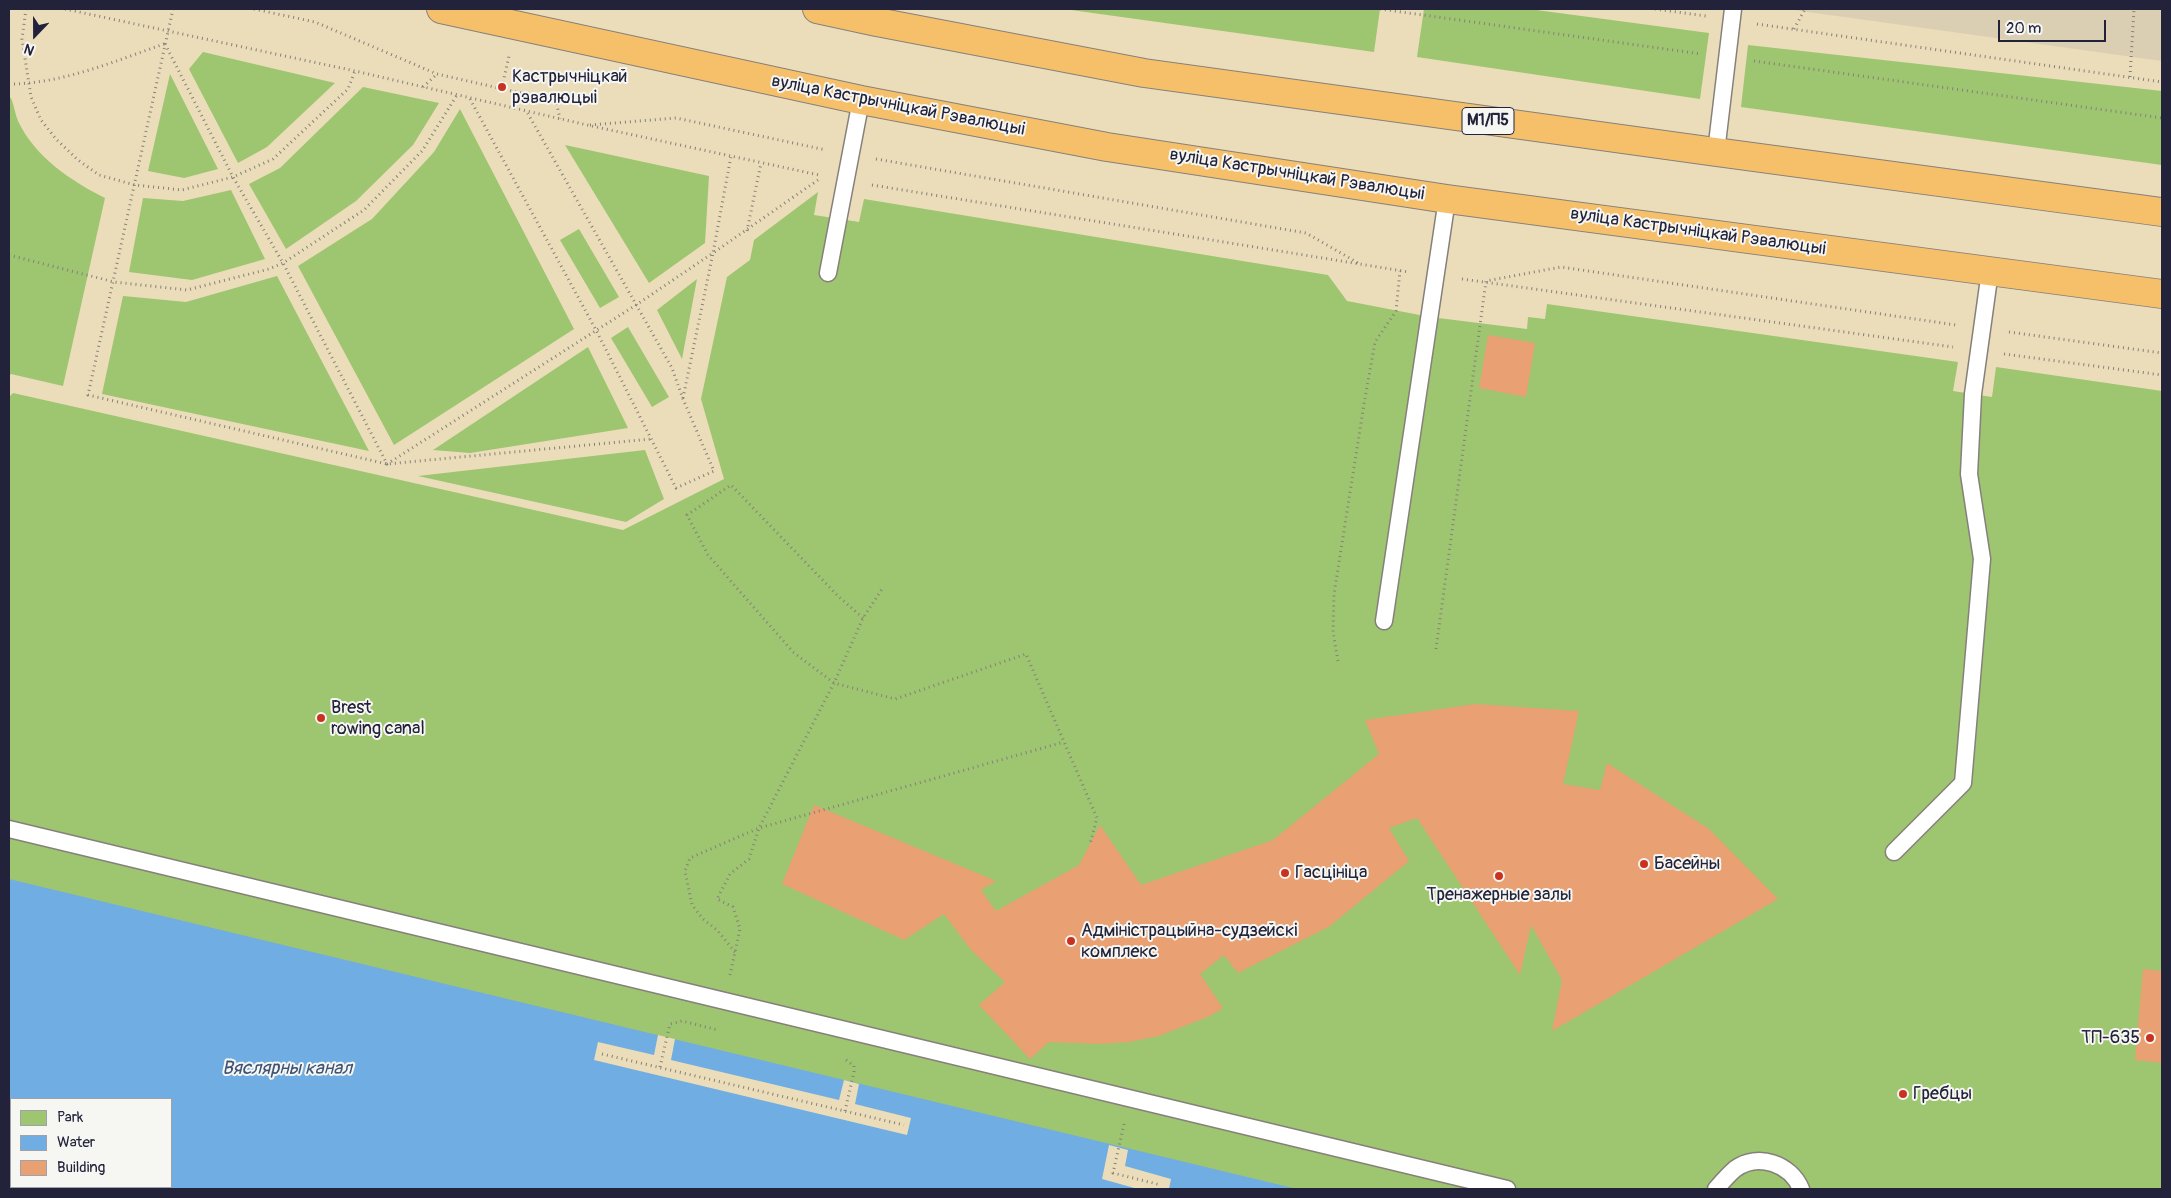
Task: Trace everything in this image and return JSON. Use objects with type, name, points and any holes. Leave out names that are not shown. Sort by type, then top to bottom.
[{"type":"highway","name":"вуліца Кастрычніцкай Рэвалюцыі","points":[[441,9],[861,100],[1107,146],[1447,198],[2162,294]]},
{"type":"highway","name":"М1/П5","points":[[817,9],[1144,72],[1716,152],[2159,209]]},
{"type":"lane","points":[[1716,152],[1732,14]]},
{"type":"lane","points":[[828,273],[861,100]]},
{"type":"lane","points":[[1384,621],[1447,198]]},
{"type":"lane","points":[[1894,852],[1962,782],[1982,559],[1969,474],[1978,351],[1990,271]]},
{"type":"lane","points":[[9,829],[1507,1189]]},
{"type":"lane","points":[[1716,1189],[1736,1168],[1751,1162],[1765,1160],[1792,1174],[1801,1189]]},
{"type":"path","points":[[26,9],[22,39],[29,84],[41,120],[56,139],[78,160],[100,175],[135,185],[182,190],[233,178],[273,158],[348,89],[355,71]]},
{"type":"path","points":[[65,9],[355,71],[560,119],[824,176],[746,232],[636,305],[387,464]]},
{"type":"path","points":[[173,9],[88,395],[387,464],[651,439]]},
{"type":"path","points":[[254,9],[315,22],[437,74],[556,101],[560,119]]},
{"type":"path","points":[[1380,9],[2162,118]]},
{"type":"path","points":[[1655,9],[1732,14],[1794,28],[2162,82]]},
{"type":"path","points":[[1794,28],[1805,9]]},
{"type":"path","points":[[2130,77],[2134,10]]},
{"type":"path","points":[[9,84],[29,84],[86,70],[165,44]]},
{"type":"path","points":[[165,44],[233,178],[283,263],[387,464]]},
{"type":"path","points":[[423,87],[437,74]]},
{"type":"path","points":[[9,255],[114,282],[186,290],[269,269],[283,263],[364,210],[422,151],[457,95]]},
{"type":"path","points":[[469,98],[596,330],[676,488],[714,471],[683,399],[672,368],[527,111]]},
{"type":"path","points":[[587,125],[676,118],[852,155],[1306,233],[1363,265]]},
{"type":"path","points":[[683,399],[731,156]]},
{"type":"path","points":[[746,232],[761,163]]},
{"type":"path","points":[[847,181],[1400,271],[1486,281],[1541,291],[2162,375]]},
{"type":"path","points":[[1486,281],[1561,267],[2162,353]]},
{"type":"path","points":[[1338,661],[1333,632],[1334,594],[1361,423],[1375,342],[1396,311],[1400,271]]},
{"type":"path","points":[[1436,649],[1486,281]]},
{"type":"path","points":[[863,618],[825,583],[731,485],[687,515],[708,555],[793,652],[834,683],[895,699],[1026,654],[1097,818],[1090,844]]},
{"type":"path","points":[[724,1001],[740,929],[732,907],[717,899],[730,874],[749,859],[759,828],[834,683],[863,618],[882,589]]},
{"type":"path","points":[[735,952],[717,930],[703,919],[692,905],[685,871],[690,858],[759,828],[1064,742]]},
{"type":"path","points":[[660,1067],[670,1024],[676,1022],[727,1032]]},
{"type":"path","points":[[602,1054],[904,1125]]},
{"type":"path","points":[[836,1057],[851,1062],[854,1066],[845,1111]]},
{"type":"path","points":[[1120,1145],[1114,1173],[1161,1186]]},
{"type":"shaded area","points":[[1786,9],[2162,9],[2162,61]]},
{"type":"green space","points":[[1064,9],[1380,9],[1374,52]]},
{"type":"green space","points":[[1424,9],[1529,9],[1709,33],[1700,99],[1417,57]]},
{"type":"green space","points":[[1748,45],[2162,91],[2162,165],[1741,107]]},
{"type":"green space","points":[[203,52],[335,83],[267,147],[238,163],[189,69]]},
{"type":"green space","points":[[170,74],[218,169],[184,178],[148,171]]},
{"type":"green space","points":[[363,87],[439,103],[413,145],[356,201],[286,249],[249,184],[280,168]]},
{"type":"green space","points":[[9,98],[11,98],[18,121],[25,134],[44,157],[67,176],[105,198],[63,386],[11,374],[9,376]]},
{"type":"green space","points":[[460,109],[574,329],[394,445],[298,266],[372,219],[434,152]]},
{"type":"green space","points":[[565,145],[709,176],[705,243],[649,283]]},
{"type":"green space","points":[[231,190],[265,259],[192,280],[129,272],[143,198],[183,201]]},
{"type":"green space","points":[[818,192],[814,215],[859,222],[864,199],[1328,275],[1347,301],[1430,317],[1527,329],[1528,317],[1545,319],[1547,304],[1958,362],[1953,391],[1992,397],[1996,367],[2162,391],[2162,1189],[9,1189],[9,397],[13,393],[623,530],[724,479],[701,399],[727,277],[750,260],[754,240]]},
{"type":"green space","points":[[579,229],[619,297],[600,308],[560,240]]},
{"type":"green space","points":[[277,276],[369,451],[102,394],[123,296],[186,302]]},
{"type":"green space","points":[[697,279],[682,359],[657,310]]},
{"type":"green space","points":[[628,327],[669,397],[652,407],[611,338]]},
{"type":"green space","points":[[588,347],[628,428],[470,453],[433,450]]},
{"type":"green space","points":[[645,450],[664,499],[626,522],[418,476]]},
{"type":"water","name":"Вяслярны канал","points":[[9,879],[1297,1189],[9,1189]]},
{"type":"pier","points":[[658,1035],[675,1039],[671,1060],[839,1100],[844,1080],[859,1084],[855,1104],[911,1118],[907,1135],[594,1060],[598,1042],[654,1055]]},
{"type":"pier","points":[[1109,1145],[1128,1150],[1125,1166],[1171,1179],[1169,1189],[1138,1189],[1102,1179]]},
{"type":"building","points":[[1488,335],[1535,343],[1526,397],[1479,388]]},
{"type":"building","points":[[1475,704],[1579,711],[1563,784],[1600,790],[1607,763],[1709,829],[1778,899],[1552,1031],[1562,980],[1531,925],[1520,975],[1417,818],[1389,828],[1409,861],[1330,926],[1238,973],[1224,955],[1200,974],[1223,1008],[1210,1016],[1159,1036],[1129,1042],[1099,1044],[1049,1042],[1030,1059],[979,1005],[1005,982],[971,950],[944,914],[904,940],[782,884],[814,805],[996,881],[981,890],[996,911],[1079,865],[1100,825],[1141,885],[1273,840],[1379,754],[1365,720]]},
{"type":"building","points":[[2143,969],[2162,971],[2162,1063],[2135,1060]]},
{"type":"place","name":"Кастрычніцкай рэвалюцыі","points":[[502,87]]},
{"type":"place","name":"Brest rowing canal","points":[[321,718]]},
{"type":"place","name":"Басейны","points":[[1644,864]]},
{"type":"place","name":"Гасцініца","points":[[1285,873]]},
{"type":"place","name":"Тренажерные залы","points":[[1499,876]]},
{"type":"place","name":"Адміністрацыйна-судзейскі комплекс","points":[[1071,941]]},
{"type":"place","name":"ТП-635","points":[[2150,1038]]},
{"type":"place","name":"Гребцы","points":[[1903,1094]]}]
